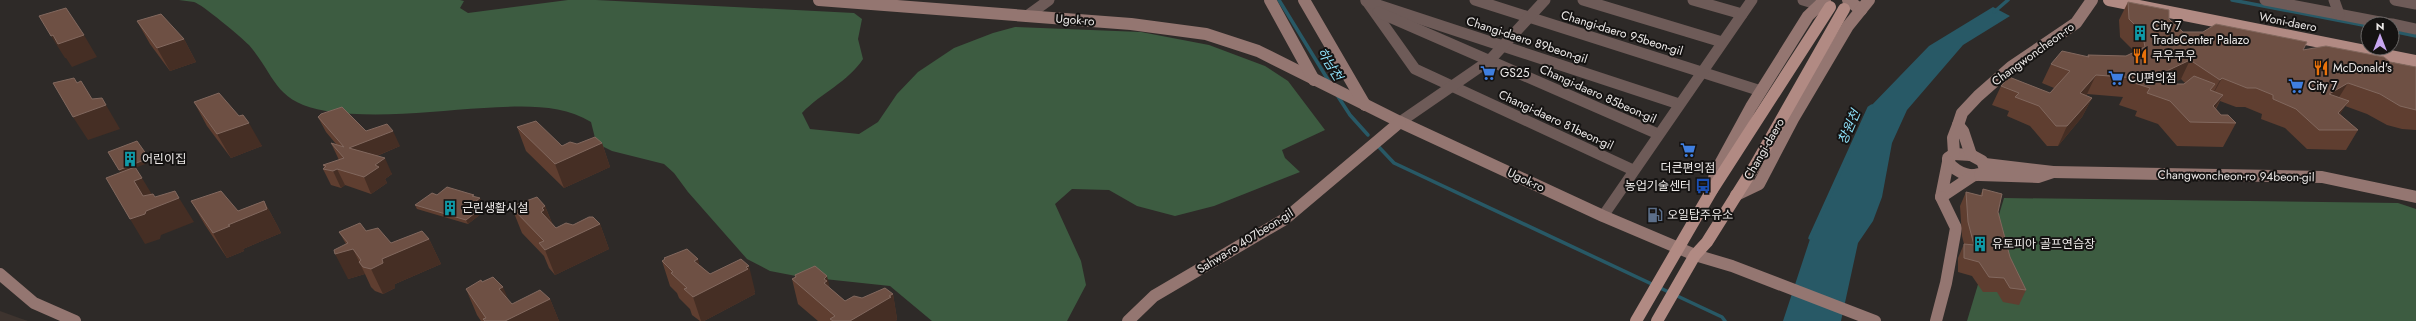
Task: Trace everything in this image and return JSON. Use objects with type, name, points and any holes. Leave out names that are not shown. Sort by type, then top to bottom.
[{"type":"main road","name":"Woni-daero","points":[[2109,0],[2416,61]]},
{"type":"main road","name":"Changi-daero","points":[[1636,321],[1712,190],[1825,4]]},
{"type":"main road","name":"Changi-daero","points":[[1657,321],[1695,255],[1708,242],[1846,5]]},
{"type":"street","name":"Ugok-ro","points":[[819,0],[1131,24],[1206,34],[1258,51],[1316,82],[1603,216],[1695,255],[1875,321]]},
{"type":"street","points":[[1027,16],[1049,0]]},
{"type":"street","points":[[1270,0],[1316,82]]},
{"type":"street","points":[[1304,0],[1361,103]]},
{"type":"street","name":"Changi-daero 95beon-gil","points":[[1475,0],[1761,91]]},
{"type":"street","points":[[1400,122],[1490,60],[1545,0]]},
{"type":"street","points":[[1583,0],[1722,42]]},
{"type":"street","points":[[1693,0],[1742,14]]},
{"type":"street","points":[[1603,216],[1658,134],[1752,0]]},
{"type":"street","points":[[1803,0],[1825,4]]},
{"type":"street","points":[[1736,195],[1759,184],[1793,119],[1848,26],[1869,0]]},
{"type":"street","name":"Changwoncheon-ro","points":[[1941,197],[1951,158],[1953,138],[1962,113],[1978,96],[2011,67],[2076,23],[2092,0]]},
{"type":"street","points":[[2265,0],[2360,18]]},
{"type":"street","points":[[2334,0],[2339,14]]},
{"type":"street","points":[[2395,0],[2416,4]]},
{"type":"street","name":"Changi-daero 81beon-gil","points":[[1366,1],[1415,69],[1634,170]]},
{"type":"street","name":"Changi-daero 89beon-gil","points":[[1366,1],[1679,104]]},
{"type":"street","points":[[1712,190],[1715,173],[1761,91],[1808,16],[1825,4]]},
{"type":"street","points":[[1846,5],[1861,10]]},
{"type":"street","name":"Changi-daero 85beon-gil","points":[[1373,10],[1658,134]]},
{"type":"street","points":[[2400,26],[2416,29]]},
{"type":"street","name":"Sahwa-ro 407beon-gil","points":[[1128,321],[1154,296],[1285,219],[1359,155],[1400,122]]},
{"type":"street","points":[[1958,125],[1962,131],[1971,156],[1980,171]]},
{"type":"street","points":[[1971,156],[1951,158],[1954,169],[1980,171]]},
{"type":"street","points":[[1936,321],[1946,283],[1956,228],[1941,197],[1980,171]]},
{"type":"street","name":"Changwoncheon-ro 94beon-gil","points":[[1980,171],[2038,177],[2053,172],[2322,177],[2416,197]]},
{"type":"street","points":[[0,274],[24,297],[43,308],[75,321]]},
{"type":"shaded area","points":[[0,311],[22,319],[28,321],[0,321]]},
{"type":"green space","points":[[179,0],[460,0],[464,1],[460,8],[468,13],[568,0],[596,0],[854,13],[862,19],[858,39],[863,59],[850,74],[817,99],[802,113],[810,129],[859,134],[878,122],[897,94],[918,72],[954,48],[993,33],[1015,27],[1141,32],[1209,45],[1265,66],[1288,81],[1325,130],[1282,150],[1285,158],[1300,172],[1214,206],[1175,216],[1137,206],[1109,190],[1072,189],[1055,204],[1081,261],[1086,285],[1067,321],[932,321],[890,286],[796,276],[770,271],[747,259],[688,192],[674,173],[664,164],[612,151],[600,145],[595,138],[591,122],[579,116],[539,107],[497,107],[365,114],[326,111],[309,107],[296,102],[286,95],[278,87],[249,45],[222,22],[198,4]]},
{"type":"green space","points":[[2004,198],[2398,203],[2416,209],[2416,321],[1967,321]]},
{"type":"water","points":[[1993,7],[2010,16],[1963,45],[1907,110],[1892,143],[1882,197],[1873,221],[1858,243],[1841,321],[1783,321],[1811,236],[1869,108],[1929,46]]},
{"type":"building","points":[[2128,2],[2169,10],[2169,19],[2183,32],[2203,32],[2216,24],[2307,42],[2303,50],[2326,46],[2360,52],[2360,56],[2384,57],[2390,62],[2416,67],[2416,110],[2400,106],[2380,94],[2348,83],[2329,94],[2349,101],[2338,113],[2358,130],[2319,130],[2296,109],[2273,99],[2273,95],[2256,88],[2247,88],[2222,78],[2220,80],[2190,60],[2152,78],[2140,75],[2136,78],[2096,75],[2080,93],[2092,98],[2067,126],[2056,126],[2039,106],[2015,97],[2019,93],[2001,86],[2009,77],[2050,93],[2070,71],[2051,64],[2062,51],[2089,57],[2088,55],[2126,56],[2145,47],[2142,32],[2129,19]]},
{"type":"building","points":[[66,8],[84,35],[58,44],[53,35],[51,36],[39,16]]},
{"type":"building","points":[[161,14],[184,39],[157,48],[137,21]]},
{"type":"building","points":[[2140,75],[2171,84],[2184,84],[2194,76],[2215,84],[2210,90],[2223,95],[2213,106],[2221,115],[2228,115],[2236,123],[2190,122],[2170,101],[2147,93],[2150,88],[2131,82]]},
{"type":"building","points":[[74,78],[77,83],[81,81],[92,99],[102,98],[106,105],[73,117],[53,83]]},
{"type":"building","points":[[219,93],[239,116],[243,115],[249,123],[217,134],[194,102]]},
{"type":"building","points":[[342,107],[366,131],[387,124],[393,131],[349,148],[385,158],[375,165],[379,167],[364,177],[337,169],[333,171],[323,169],[326,166],[323,165],[344,158],[331,143],[344,147],[318,117],[321,114]]},
{"type":"building","points":[[536,121],[562,146],[570,142],[577,144],[595,137],[602,143],[555,164],[517,127]]},
{"type":"building","name":"어린이집","points":[[137,141],[149,158],[119,170],[108,152]]},
{"type":"building","points":[[135,167],[142,178],[134,181],[143,196],[153,194],[155,197],[175,191],[179,198],[146,211],[145,214],[130,219],[106,178]]},
{"type":"building","name":"근린생활시설","points":[[447,187],[480,198],[476,201],[481,202],[475,207],[480,209],[466,220],[415,205],[432,193],[437,195]]},
{"type":"building","points":[[1983,189],[2002,194],[1998,212],[2010,257],[2026,290],[2010,288],[2004,278],[1989,277],[1979,262],[1964,258],[1964,244],[1974,245],[1968,222],[1966,192],[1982,196]]},
{"type":"building","points":[[221,191],[238,211],[264,201],[267,209],[228,225],[230,226],[213,233],[191,201]]},
{"type":"building","points":[[537,197],[545,206],[542,208],[544,210],[541,212],[556,228],[566,223],[573,225],[589,217],[593,217],[600,224],[545,250],[539,243],[544,241],[512,208],[516,206],[515,205]]},
{"type":"building","points":[[360,223],[366,231],[378,228],[391,243],[422,231],[429,239],[382,259],[383,263],[371,269],[363,267],[359,262],[361,260],[353,249],[335,254],[334,250],[348,243],[339,232]]},
{"type":"building","points":[[687,249],[698,259],[694,261],[710,274],[741,259],[749,266],[746,267],[748,269],[693,297],[684,289],[687,288],[671,273],[673,272],[662,261],[665,259],[664,258]]},
{"type":"building","points":[[815,266],[827,276],[824,279],[827,281],[824,283],[845,301],[854,296],[862,298],[885,288],[893,294],[889,296],[891,297],[850,321],[833,321],[830,319],[835,316],[792,279],[796,277],[795,275]]},
{"type":"building","points":[[493,277],[503,287],[499,289],[512,304],[540,290],[550,299],[505,321],[485,321],[483,319],[486,318],[466,289],[481,280],[482,282]]},
{"type":"waterway","name":"하남천","points":[[1279,0],[1330,83]]},
{"type":"waterway","name":"창원천","points":[[1994,12],[2008,0]]},
{"type":"waterway","points":[[2232,0],[2360,24]]},
{"type":"waterway","points":[[2400,33],[2416,36]]},
{"type":"waterway","name":"하남천","points":[[1337,95],[1350,115],[1368,135]]},
{"type":"waterway","name":"창원천","points":[[1810,238],[1869,108],[1872,106]]},
{"type":"waterway","points":[[1376,144],[1394,163],[1722,317],[1725,321]]},
{"type":"place","name":"City 7 TradeCenter Palazo","points":[[2140,33]]},
{"type":"place","name":"쿠우쿠우","points":[[2140,56]]},
{"type":"place","name":"McDonald's","points":[[2321,68]]},
{"type":"place","name":"GS25","points":[[1488,73]]},
{"type":"place","name":"CU편의점","points":[[2116,78]]},
{"type":"place","name":"City 7","points":[[2296,86]]},
{"type":"place","name":"더큰편의점","points":[[1688,150]]},
{"type":"place","name":"어린이집","points":[[130,159]]},
{"type":"place","name":"농업기술센터","points":[[1703,186]]},
{"type":"place","name":"근린생활시설","points":[[450,208]]},
{"type":"place","name":"오일탑주유소","points":[[1655,215]]},
{"type":"place","name":"유토피아 골프연습장","points":[[1980,244]]}]
